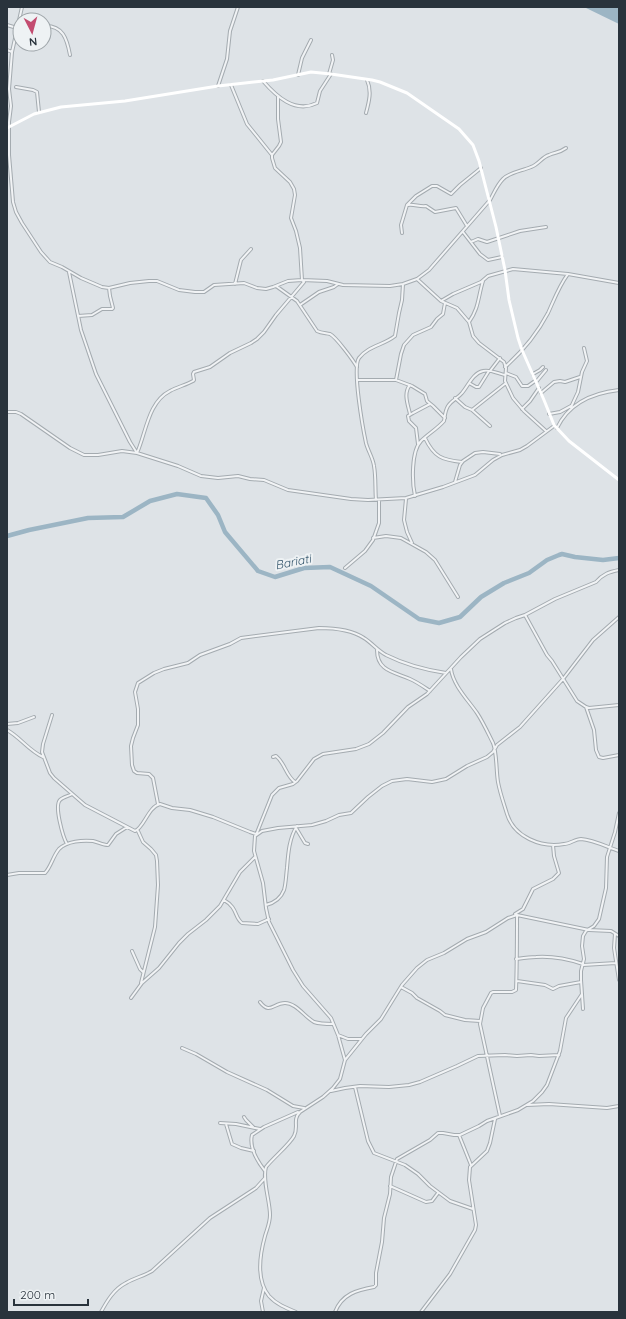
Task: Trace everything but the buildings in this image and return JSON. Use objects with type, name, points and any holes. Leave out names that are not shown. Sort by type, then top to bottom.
[{"type":"street","points":[[218,86],[227,59],[230,31],[238,7]]},
{"type":"street","points":[[52,26],[60,31],[66,40],[70,55]]},
{"type":"street","points":[[298,75],[302,58],[310,40]]},
{"type":"street","points":[[7,50],[12,52],[9,90],[11,110],[8,127],[9,163],[16,212],[43,256],[50,262],[102,287],[109,288],[136,282],[157,281],[180,290],[202,292],[214,285],[244,283],[257,288],[266,289],[288,281],[302,280],[327,281],[338,284],[390,286],[404,284],[417,279],[429,270],[490,200],[498,185],[505,178],[534,166],[547,156],[556,154],[566,148]]},
{"type":"street","points":[[263,82],[278,97],[291,104],[298,106],[314,104],[318,101],[320,91],[330,74],[333,60],[332,55]]},
{"type":"street","points":[[8,127],[39,112],[61,107],[125,101],[218,86],[263,82],[311,72],[380,82],[407,93],[459,129],[472,145],[481,168],[490,200],[505,270],[513,320],[522,350],[555,428],[619,480]]},
{"type":"street","points":[[366,79],[370,87],[366,113]]},
{"type":"street","points":[[231,85],[247,124],[272,155]]},
{"type":"street","points":[[16,87],[30,89],[37,92],[39,112]]},
{"type":"street","points":[[137,453],[154,407],[161,398],[170,391],[193,381],[194,372],[210,367],[230,353],[257,339],[291,296],[304,283],[302,280],[300,248],[291,218],[295,195],[294,188],[290,182],[275,168],[272,161],[272,155],[281,142],[278,97]]},
{"type":"street","points":[[402,233],[401,225],[407,205],[416,196],[432,186],[437,186],[451,194],[460,184],[481,168]]},
{"type":"street","points":[[407,205],[415,204],[421,207],[425,206],[435,212],[456,208],[467,226]]},
{"type":"street","points":[[471,242],[478,239],[487,242],[520,230],[546,227]]},
{"type":"street","points":[[463,231],[480,254],[488,260],[502,257]]},
{"type":"street","points":[[235,284],[241,260],[251,249]]},
{"type":"street","points":[[441,301],[453,294],[476,285],[488,276],[505,270],[518,268],[568,274],[619,283]]},
{"type":"street","points":[[69,271],[85,344],[99,381],[137,453]]},
{"type":"street","points":[[505,367],[529,343],[568,274]]},
{"type":"street","points":[[417,279],[441,301],[457,308],[469,322],[473,336],[479,343],[504,362],[506,383],[513,398],[547,431]]},
{"type":"street","points":[[469,322],[478,307],[483,280]]},
{"type":"street","points":[[300,305],[319,292],[334,287],[338,284]]},
{"type":"street","points":[[345,568],[365,551],[373,538],[379,523],[375,467],[366,445],[357,380],[358,361],[372,348],[383,344],[395,336],[404,284]]},
{"type":"street","points":[[276,286],[281,291],[291,296],[300,305],[317,331],[330,334],[334,337],[354,361],[357,368]]},
{"type":"street","points":[[78,316],[92,315],[102,309],[112,309],[109,288]]},
{"type":"street","points":[[396,380],[404,344],[413,335],[431,327],[443,314],[445,302]]},
{"type":"street","points":[[570,409],[578,392],[582,370],[587,361],[584,348]]},
{"type":"street","points":[[469,383],[476,388],[479,387],[489,371],[500,358]]},
{"type":"street","points":[[533,374],[543,367]]},
{"type":"street","points":[[418,445],[436,430],[445,418],[444,413],[448,405],[462,394],[469,383],[479,373],[489,371],[516,377],[521,385],[525,386],[536,381],[546,370]]},
{"type":"street","points":[[541,394],[554,382],[565,382],[580,378]]},
{"type":"street","points":[[357,380],[396,380],[410,385],[425,394],[426,400],[445,418]]},
{"type":"street","points":[[472,410],[506,383]]},
{"type":"street","points":[[410,385],[407,389],[406,396],[410,415],[408,416],[409,420],[416,428],[418,445],[413,470],[413,486],[415,496]]},
{"type":"street","points":[[522,408],[530,401],[539,388]]},
{"type":"street","points":[[7,412],[16,412],[21,414],[70,448],[84,455],[98,455],[122,451],[137,453],[178,466],[201,476],[218,478],[238,476],[264,480],[288,490],[352,499],[377,500],[415,496],[475,475],[493,460],[502,455],[520,450],[547,431],[555,428],[563,416],[577,403],[594,396],[619,390]]},
{"type":"street","points":[[455,398],[465,407],[472,410],[490,426]]},
{"type":"street","points":[[410,415],[430,404]]},
{"type":"street","points":[[549,414],[560,412],[571,406]]},
{"type":"street","points":[[425,438],[436,456],[452,461],[462,462]]},
{"type":"street","points":[[455,482],[458,468],[462,462],[478,452],[502,455]]},
{"type":"street","points":[[406,498],[404,520],[407,532],[413,544]]},
{"type":"street","points":[[373,538],[394,536],[401,538],[426,552],[435,560],[458,597]]},
{"type":"street","points":[[345,1060],[338,1035],[333,1024],[325,1010],[303,986],[293,970],[268,919],[262,883],[255,857],[254,843],[256,834],[272,795],[280,788],[293,784],[318,756],[331,752],[356,749],[369,744],[383,733],[401,712],[430,691],[468,649],[480,639],[505,623],[525,615],[555,599],[596,582],[607,572],[619,570]]},
{"type":"street","points":[[525,615],[547,655],[577,701],[586,707],[594,730],[596,750],[599,757],[603,758],[619,755]]},
{"type":"street","points":[[138,830],[154,807],[158,804],[196,812],[222,820],[256,834],[266,830],[312,826],[339,815],[351,813],[382,786],[392,781],[407,779],[432,782],[446,779],[491,754],[500,743],[520,727],[563,679],[594,640],[619,617]]},
{"type":"street","points":[[158,804],[153,778],[149,774],[137,773],[134,771],[131,757],[133,738],[138,726],[138,710],[135,692],[138,683],[158,671],[188,663],[206,652],[230,644],[241,638],[326,628],[349,632],[363,637],[377,650],[392,658],[446,673]]},
{"type":"street","points":[[377,650],[379,661],[385,668],[413,680],[430,691]]},
{"type":"street","points":[[451,668],[454,680],[478,715],[495,748],[498,783],[507,816],[512,826],[521,834],[536,842],[553,845],[566,844],[579,839],[590,840],[619,851]]},
{"type":"street","points":[[586,707],[619,705]]},
{"type":"street","points":[[52,715],[43,747],[43,757],[50,773],[85,805],[127,828],[135,831],[138,830]]},
{"type":"street","points":[[7,724],[18,723],[34,717]]},
{"type":"street","points":[[7,730],[19,737],[35,752],[43,757]]},
{"type":"street","points":[[273,757],[276,756],[279,758],[288,775],[295,782]]},
{"type":"street","points":[[67,844],[62,831],[58,805],[61,799],[72,794]]},
{"type":"street","points":[[583,1009],[581,971],[584,956],[582,940],[584,934],[594,926],[599,919],[606,888],[606,862],[619,813]]},
{"type":"street","points":[[296,827],[305,843],[308,844]]},
{"type":"street","points":[[266,905],[274,902],[284,890],[290,845],[296,827]]},
{"type":"street","points":[[7,875],[20,873],[45,873],[60,848],[67,844],[85,841],[108,844],[116,834],[127,828]]},
{"type":"street","points":[[138,830],[143,842],[156,855],[158,885],[155,927],[141,984]]},
{"type":"street","points":[[265,1171],[255,1152],[252,1137],[255,1133],[300,1112],[331,1091],[340,1079],[345,1060],[381,1019],[401,987],[413,972],[427,960],[441,955],[467,939],[490,930],[523,909],[533,890],[559,874],[554,856],[553,845]]},
{"type":"street","points":[[131,998],[141,984],[159,968],[188,934],[206,920],[224,900],[240,872],[255,857]]},
{"type":"street","points":[[224,900],[232,906],[238,919],[242,923],[258,924],[268,919]]},
{"type":"street","points":[[512,916],[517,915],[589,930],[611,931],[619,936]]},
{"type":"street","points":[[500,1116],[480,1021],[483,1008],[489,994],[493,992],[515,992],[516,990],[517,915]]},
{"type":"street","points":[[615,934],[614,948],[619,980]]},
{"type":"street","points":[[132,951],[140,969],[143,972]]},
{"type":"street","points":[[516,959],[535,956],[574,960],[583,965],[616,963]]},
{"type":"street","points":[[517,981],[545,985],[552,990],[559,986],[581,982]]},
{"type":"street","points":[[401,987],[412,992],[417,998],[440,1010],[445,1015],[465,1020],[480,1021]]},
{"type":"street","points":[[335,1312],[347,1295],[358,1290],[374,1287],[376,1285],[376,1272],[382,1242],[384,1218],[390,1194],[391,1177],[395,1162],[398,1158],[429,1141],[438,1134],[443,1133],[458,1135],[500,1116],[518,1110],[526,1106],[535,1098],[545,1089],[556,1064],[556,1058],[559,1054],[566,1018],[582,994]]},
{"type":"street","points":[[260,1002],[267,1009],[282,1004],[288,1004],[316,1023],[333,1024]]},
{"type":"street","points":[[338,1035],[348,1040],[362,1039]]},
{"type":"street","points":[[182,1048],[196,1054],[222,1070],[267,1090],[296,1107],[306,1108]]},
{"type":"street","points":[[331,1091],[354,1087],[409,1085],[420,1082],[457,1066],[475,1056],[559,1054]]},
{"type":"street","points":[[354,1087],[368,1141],[372,1150],[377,1155],[405,1165],[413,1170],[438,1193],[450,1201],[473,1209]]},
{"type":"street","points":[[526,1106],[549,1104],[608,1108],[619,1106]]},
{"type":"street","points":[[296,1312],[283,1306],[268,1294],[262,1279],[260,1262],[265,1234],[270,1222],[265,1171],[270,1163],[294,1136],[296,1118],[300,1112]]},
{"type":"street","points":[[244,1117],[253,1127]]},
{"type":"street","points":[[421,1312],[444,1283],[472,1237],[476,1225],[469,1172],[471,1165],[487,1152],[496,1118]]},
{"type":"street","points":[[220,1123],[261,1129]]},
{"type":"street","points":[[226,1124],[232,1144],[255,1152]]},
{"type":"street","points":[[458,1135],[471,1165]]},
{"type":"street","points":[[101,1312],[110,1297],[126,1282],[152,1271],[210,1218],[256,1188],[265,1178]]},
{"type":"street","points":[[390,1186],[426,1202],[432,1201],[438,1193]]},
{"type":"street","points":[[263,1312],[261,1301],[264,1287]]},
{"type":"water","points":[[584,7],[619,7],[619,24]]},
{"type":"waterway","name":"Bariati","points":[[7,536],[88,518],[123,517],[150,501],[177,494],[206,498],[218,515],[225,532],[258,571],[275,577],[304,568],[330,567],[371,586],[419,619],[439,623],[460,617],[481,597],[504,583],[529,573],[547,560],[559,555],[562,554],[603,560],[619,558]]}]
